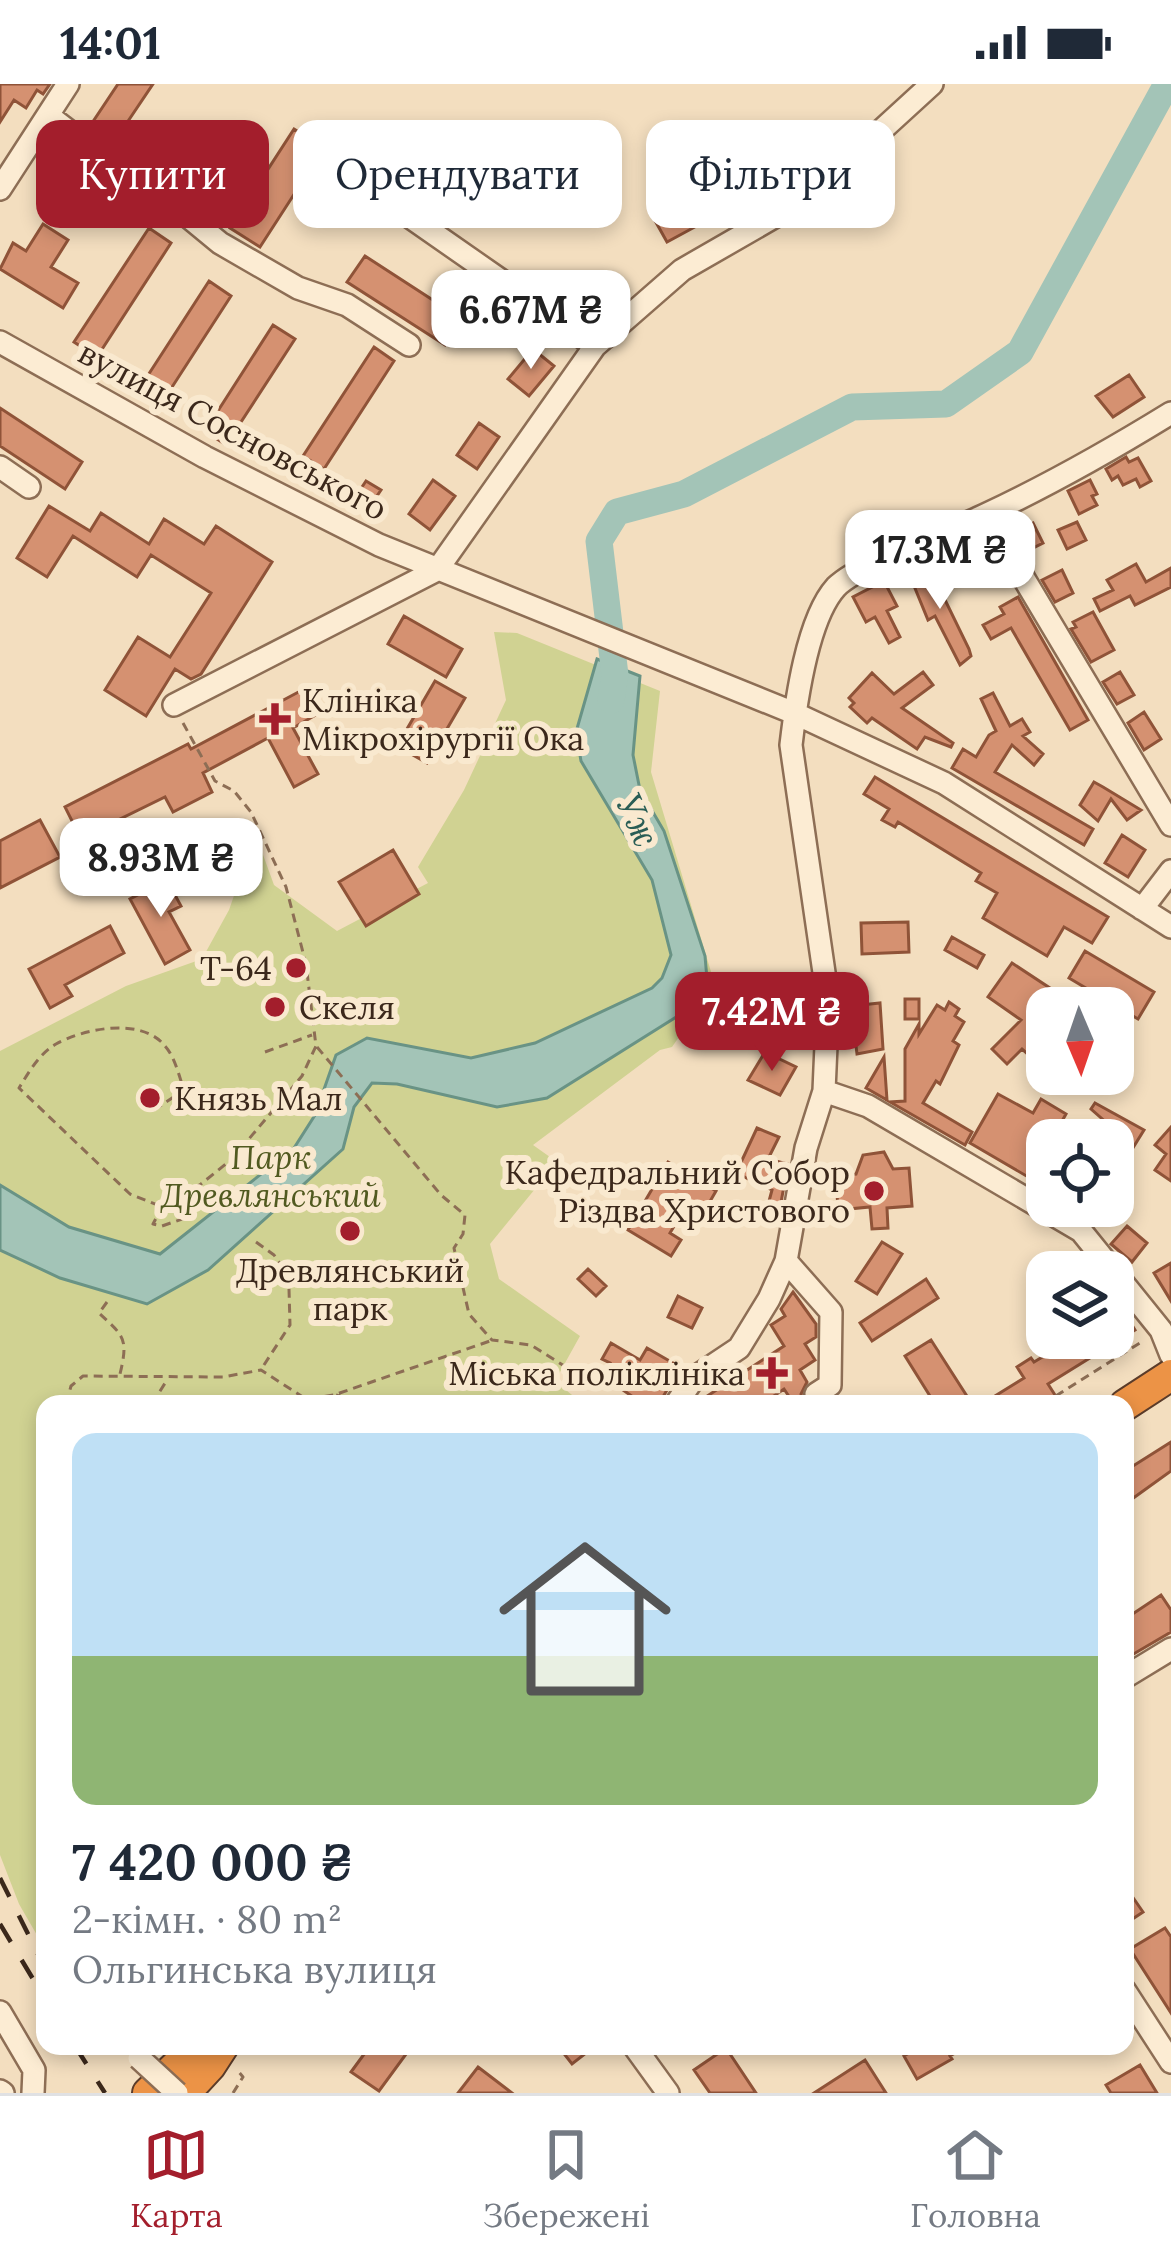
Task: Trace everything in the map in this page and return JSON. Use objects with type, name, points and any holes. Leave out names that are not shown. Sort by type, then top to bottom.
[{"type":"highway","points":[[1134,1399],[1171,1375]]},
{"type":"highway","points":[[148,2093],[188,2055]]},
{"type":"highway","points":[[181,2093],[210,2066],[230,2058]]},
{"type":"street","points":[[0,189],[68,84]]},
{"type":"street","points":[[174,705],[437,570],[595,346],[682,270],[781,213],[850,160],[932,84]]},
{"type":"street","points":[[49,116],[220,243],[298,288],[347,305],[409,345]]},
{"type":"street","points":[[426,228],[595,346]]},
{"type":"street","name":"вулиця Сосновського","points":[[0,342],[205,457],[379,545],[794,713]]},
{"type":"street","points":[[682,1395],[694,1378],[739,1348],[770,1299],[786,1261],[806,1148],[824,1091],[828,1000],[790,745],[813,633],[824,605],[838,585],[986,515],[1171,413]]},
{"type":"street","points":[[0,467],[28,487]]},
{"type":"street","points":[[986,515],[1171,825]]},
{"type":"street","points":[[794,713],[944,783],[1171,926]]},
{"type":"street","points":[[1142,909],[1171,872]]},
{"type":"street","points":[[824,1091],[868,1106],[1082,1231],[1161,1330],[1171,1354]]},
{"type":"street","points":[[786,1261],[831,1312],[830,1385],[816,1394]]},
{"type":"street","points":[[1134,1671],[1171,1648]]},
{"type":"street","points":[[1134,2005],[1171,2062]]},
{"type":"street","points":[[0,2012],[33,2082]]},
{"type":"street","points":[[138,2055],[181,2093]]},
{"type":"street","points":[[641,2055],[668,2093]]},
{"type":"path","points":[[174,705],[215,781],[234,791],[251,812],[278,868],[305,964],[316,1046],[441,1195],[465,1215],[463,1234],[454,1247],[464,1295],[469,1314],[492,1340]]},
{"type":"path","points":[[154,1110],[184,1090],[168,1048],[153,1034],[128,1028],[98,1030],[57,1044],[36,1061],[19,1088],[130,1194],[162,1207]]},
{"type":"path","points":[[265,1052],[314,1035]]},
{"type":"path","points":[[191,1216],[162,1226],[153,1224],[162,1207],[232,1159],[302,1076],[316,1046]]},
{"type":"path","points":[[256,1242],[274,1255],[286,1272],[290,1289],[290,1325],[261,1370]]},
{"type":"path","points":[[107,1302],[99,1313],[123,1336],[120,1376]]},
{"type":"path","points":[[1057,1395],[1161,1330]]},
{"type":"path","points":[[334,1395],[492,1340],[531,1345],[592,1384]]},
{"type":"path","points":[[68,1395],[83,1376],[223,1377],[261,1370],[300,1395]]},
{"type":"path","points":[[158,1395],[168,1378]]},
{"type":"path","points":[[230,2058],[243,2077],[233,2093]]},
{"type":"green space","name":"Парк Древлянський","points":[[494,632],[517,633],[660,691],[651,772],[715,985],[672,1047],[660,1050],[533,1145],[557,1162],[490,1244],[499,1279],[580,1336],[555,1381],[572,1395],[36,1395],[36,1933],[0,1855],[0,1051],[126,986],[202,959],[229,910],[247,858],[262,852],[274,885],[337,931],[428,883],[418,867],[464,790],[506,700]]},
{"type":"water","name":"Уж","points":[[597,659],[640,676],[633,755],[640,790],[664,831],[705,956],[707,979],[689,1009],[547,1098],[497,1107],[397,1084],[372,1083],[354,1107],[343,1149],[208,1270],[147,1304],[60,1278],[0,1250],[0,1185],[69,1227],[160,1254],[294,1148],[315,1115],[336,1055],[367,1038],[471,1058],[535,1043],[652,988],[662,978],[671,955],[652,880],[581,761],[576,732]]},
{"type":"building","points":[[0,84],[50,84],[43,94],[37,90],[26,108],[14,100],[0,122]]},
{"type":"building","points":[[118,84],[153,84],[129,120],[94,120]]},
{"type":"building","points":[[293,131],[293,196],[260,247],[230,228],[269,228],[269,168]]},
{"type":"building","points":[[40,228],[68,240],[51,267],[78,283],[63,308],[0,269],[13,243],[26,251]]},
{"type":"building","points":[[149,228],[171,243],[97,357],[74,342]]},
{"type":"building","points":[[659,228],[693,228],[667,242]]},
{"type":"building","points":[[365,256],[462,319],[445,345],[347,282]]},
{"type":"building","points":[[209,281],[231,296],[163,401],[141,386]]},
{"type":"building","points":[[273,325],[295,339],[226,445],[205,431]]},
{"type":"building","points":[[374,347],[394,361],[324,469],[303,456]]},
{"type":"building","points":[[533,349],[554,366],[529,396],[508,379]]},
{"type":"building","points":[[1129,375],[1144,397],[1113,417],[1096,396]]},
{"type":"building","points":[[0,408],[82,462],[65,489],[0,446]]},
{"type":"building","points":[[479,423],[499,437],[477,469],[457,455]]},
{"type":"building","points":[[1126,457],[1129,462],[1138,458],[1151,481],[1140,487],[1136,479],[1123,485],[1118,476],[1112,480],[1106,469]]},
{"type":"building","points":[[433,480],[455,496],[430,530],[409,514]]},
{"type":"building","points":[[1090,480],[1097,505],[1079,514],[1068,491]]},
{"type":"building","points":[[366,481],[381,490],[368,509],[354,499]]},
{"type":"building","points":[[49,506],[90,531],[101,513],[149,544],[164,519],[204,544],[216,526],[272,562],[201,674],[191,679],[175,669],[146,716],[105,690],[138,637],[170,657],[211,593],[151,555],[137,577],[73,536],[47,577],[17,558]]},
{"type":"building","points":[[1077,522],[1086,540],[1067,549],[1058,530]]},
{"type":"building","points":[[1033,523],[1043,543],[1025,552],[1014,532]]},
{"type":"building","points":[[984,544],[993,562],[979,569],[970,552]]},
{"type":"building","points":[[1136,564],[1146,582],[1171,568],[1171,587],[1135,605],[1130,596],[1100,611],[1094,599],[1113,590],[1107,580]]},
{"type":"building","points":[[929,567],[969,649],[971,656],[960,665],[935,616],[928,620],[910,576]]},
{"type":"building","points":[[1062,570],[1073,593],[1055,602],[1042,580]]},
{"type":"building","points":[[884,581],[897,606],[887,611],[900,637],[889,643],[875,617],[866,622],[853,597]]},
{"type":"building","points":[[1018,597],[1088,720],[1070,730],[1011,628],[991,639],[983,625],[1004,614],[1000,607]]},
{"type":"building","points":[[1093,612],[1114,650],[1091,662],[1071,629],[1076,627],[1073,622]]},
{"type":"building","points":[[404,616],[462,649],[446,677],[388,644]]},
{"type":"building","points":[[923,672],[933,685],[902,708],[953,743],[951,747],[925,737],[917,749],[872,718],[867,723],[850,707],[854,703],[849,698],[872,673],[894,694]]},
{"type":"building","points":[[1120,672],[1134,695],[1117,704],[1103,682]]},
{"type":"building","points":[[435,681],[465,698],[427,763],[397,746]]},
{"type":"building","points":[[308,687],[321,712],[293,728],[318,774],[294,787],[268,738],[203,773],[212,792],[173,812],[165,797],[108,825],[116,841],[89,855],[65,807],[188,744],[191,749]]},
{"type":"building","points":[[993,693],[1010,726],[1022,719],[1030,732],[1023,736],[1043,754],[1034,765],[1012,745],[995,772],[1093,829],[1084,845],[952,768],[963,749],[976,757],[996,731],[981,699]]},
{"type":"building","points":[[1144,712],[1161,739],[1144,750],[1128,723]]},
{"type":"building","points":[[875,777],[1108,917],[1092,943],[1064,927],[1047,956],[983,918],[997,893],[976,881],[981,873],[898,822],[895,827],[882,820],[889,809],[864,794]]},
{"type":"building","points":[[1094,782],[1141,810],[1127,820],[1111,799],[1098,821],[1080,805]]},
{"type":"building","points":[[40,820],[60,857],[0,888],[0,841]]},
{"type":"building","points":[[1122,835],[1145,850],[1128,877],[1105,863]]},
{"type":"building","points":[[393,850],[419,894],[366,926],[339,882]]},
{"type":"building","points":[[167,880],[181,906],[169,912],[190,950],[165,964],[130,899]]},
{"type":"building","points":[[908,922],[909,952],[862,954],[861,923]]},
{"type":"building","points":[[110,926],[124,953],[65,985],[72,996],[50,1008],[29,969]]},
{"type":"building","points":[[952,937],[984,955],[977,968],[945,950]]},
{"type":"building","points":[[1085,951],[1154,992],[1138,1019],[1134,1017],[1134,987],[1084,987],[1069,978]]},
{"type":"building","points":[[1012,963],[1048,987],[1026,987],[1026,1053],[1022,1049],[1007,1064],[992,1049],[1021,1020],[988,997]]},
{"type":"building","points":[[905,999],[919,999],[919,1019],[905,1019]]},
{"type":"building","points":[[788,1000],[812,1000],[811,1044],[787,1045],[787,1026],[762,1026],[751,1014],[788,1013]]},
{"type":"building","points":[[949,1002],[959,1009],[955,1016],[964,1022],[953,1041],[959,1045],[940,1084],[936,1081],[923,1103],[972,1132],[965,1145],[890,1102],[905,1101],[905,1049],[919,1024],[919,1034],[937,1005],[945,1010]]},
{"type":"building","points":[[880,1003],[883,1049],[857,1054],[851,1006]]},
{"type":"building","points":[[765,1052],[796,1067],[780,1095],[748,1080]]},
{"type":"building","points":[[884,1057],[887,1100],[866,1088]]},
{"type":"building","points":[[998,1094],[1033,1113],[1041,1099],[1066,1114],[1063,1119],[1026,1119],[1026,1176],[970,1143]]},
{"type":"building","points":[[1095,1103],[1124,1119],[1102,1119],[1091,1109]]},
{"type":"building","points":[[1134,1124],[1144,1130],[1134,1146]]},
{"type":"building","points":[[1171,1127],[1171,1181],[1155,1170],[1166,1154],[1155,1145]]},
{"type":"building","points":[[757,1128],[779,1137],[768,1159],[788,1164],[780,1208],[768,1205],[772,1190],[736,1173]]},
{"type":"building","name":"Кафедральний Собор Різдва Христового","points":[[884,1152],[893,1169],[909,1168],[912,1206],[887,1208],[888,1228],[872,1229],[870,1207],[838,1210],[836,1176],[856,1174],[863,1155]]},
{"type":"building","points":[[668,1162],[716,1191],[705,1210],[689,1201],[670,1233],[681,1240],[671,1256],[628,1230]]},
{"type":"building","points":[[1126,1227],[1147,1243],[1134,1259],[1134,1251],[1119,1251],[1111,1244]]},
{"type":"building","points":[[882,1242],[902,1254],[877,1294],[856,1281]]},
{"type":"building","points":[[1171,1263],[1171,1301],[1154,1273]]},
{"type":"building","points":[[588,1269],[606,1286],[596,1296],[578,1279]]},
{"type":"building","points":[[926,1279],[938,1298],[872,1341],[860,1323]]},
{"type":"building","points":[[793,1292],[816,1324],[816,1337],[805,1344],[815,1360],[800,1370],[807,1382],[801,1395],[788,1395],[784,1389],[775,1395],[709,1395],[784,1346],[771,1325],[785,1316],[781,1309]]},
{"type":"building","points":[[678,1296],[702,1308],[692,1328],[668,1317]]},
{"type":"building","points":[[931,1340],[966,1395],[929,1395],[905,1356]]},
{"type":"building","points":[[611,1343],[640,1360],[647,1348],[680,1367],[664,1395],[630,1395],[603,1376],[610,1363],[602,1359]]},
{"type":"building","points":[[1029,1359],[1088,1359],[1048,1384],[1055,1395],[997,1395],[1024,1378],[1017,1367]]},
{"type":"building","points":[[1171,1442],[1171,1471],[1134,1498],[1134,1465]]},
{"type":"building","points":[[1161,1595],[1171,1610],[1171,1632],[1134,1654],[1134,1613]]},
{"type":"building","points":[[1165,1928],[1171,1937],[1171,2013],[1134,1955],[1134,1947]]},
{"type":"building","points":[[363,2055],[405,2055],[379,2091],[351,2072]]},
{"type":"building","points":[[716,2055],[731,2055],[756,2093],[710,2093],[694,2070]]},
{"type":"building","points":[[952,2055],[952,2059],[917,2079],[904,2056]]},
{"type":"building","points":[[865,2060],[886,2093],[814,2093]]},
{"type":"building","points":[[1140,2065],[1157,2093],[1111,2093],[1106,2085]]},
{"type":"building","points":[[478,2067],[512,2093],[458,2093]]},
{"type":"waterway","name":"Уж","points":[[611,700],[615,675],[599,541],[617,512],[684,494],[852,407],[946,404],[1020,352],[1167,84]]},
{"type":"railway","points":[[0,1878],[36,1950]]},
{"type":"railway","points":[[0,1924],[36,1984]]},
{"type":"railway","points":[[81,2055],[105,2093]]},
{"type":"place","name":"Клініка Мікрохірургії Ока","points":[[275,719]]},
{"type":"place","name":"Т-64","points":[[296,968]]},
{"type":"place","name":"Скеля","points":[[275,1007]]},
{"type":"place","name":"Князь Мал","points":[[150,1098]]},
{"type":"place","name":"Кафедральний Собор Різдва Христового","points":[[874,1191]]},
{"type":"place","name":"Древлянський парк","points":[[350,1231]]},
{"type":"place","name":"Міська поліклініка","points":[[772,1373]]}]
